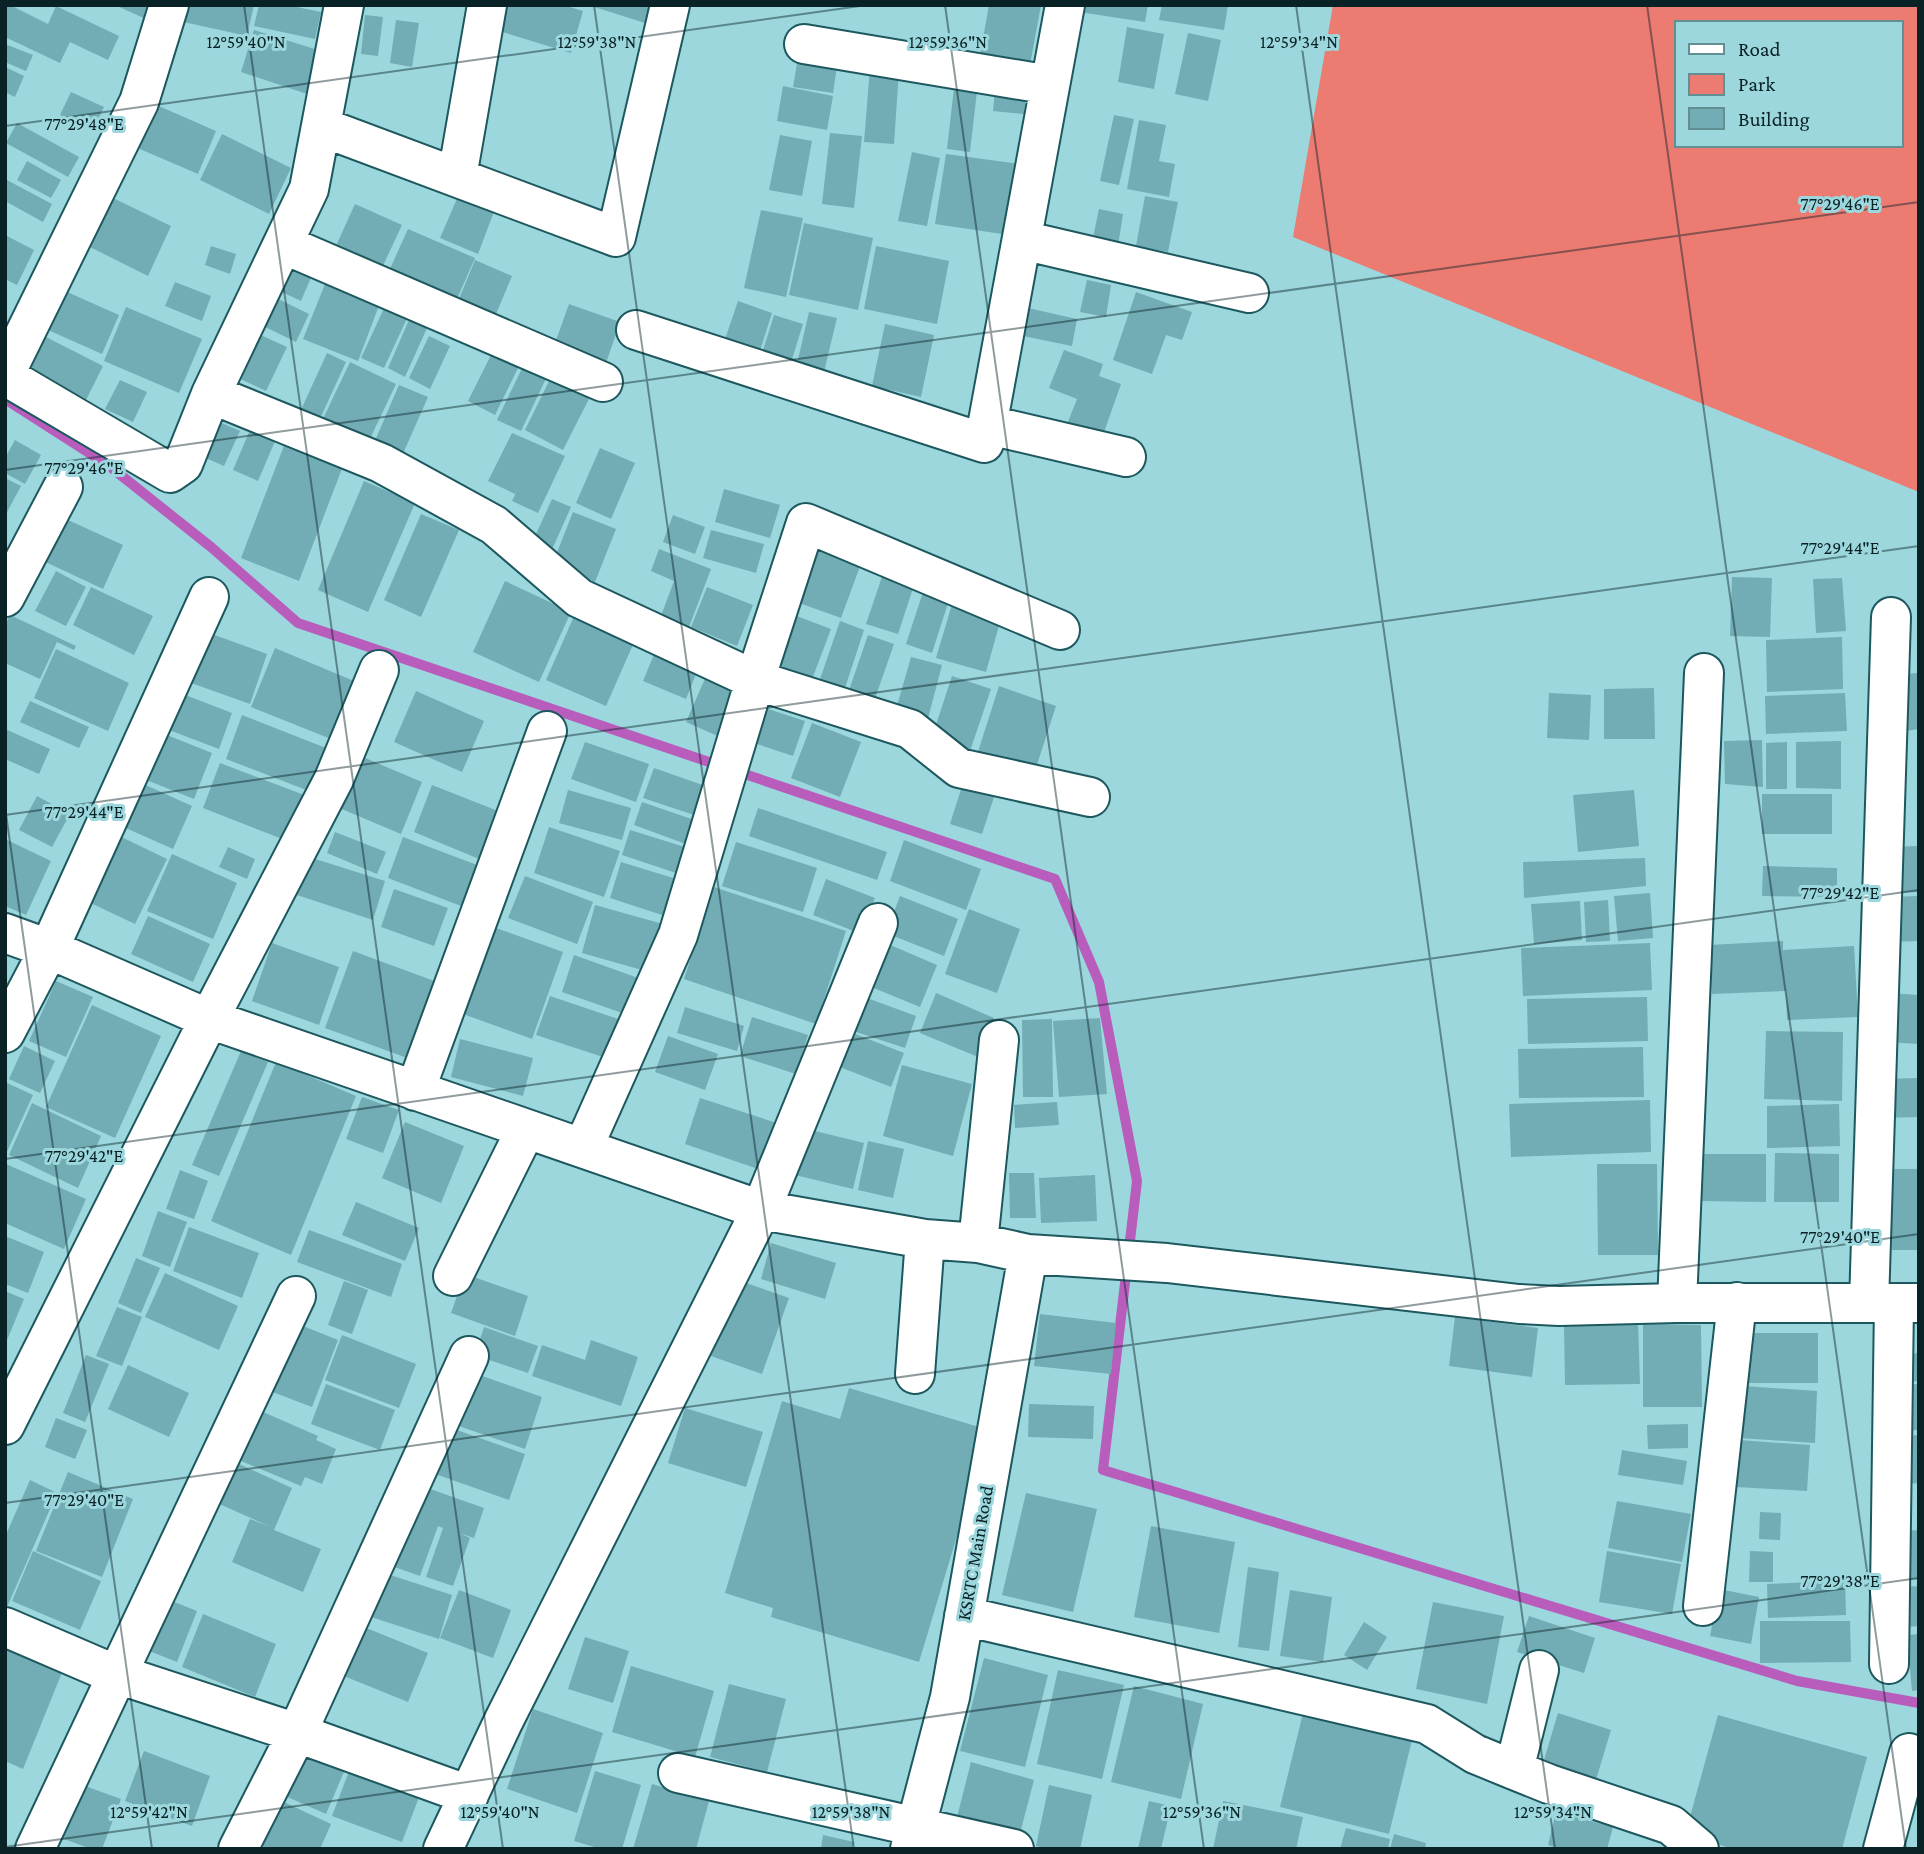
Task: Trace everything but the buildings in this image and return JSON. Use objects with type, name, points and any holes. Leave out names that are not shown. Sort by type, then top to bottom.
[{"type":"street","points":[[169,5],[139,102],[5,375],[170,473],[183,464],[211,394],[309,189],[344,5]]},
{"type":"street","points":[[457,177],[486,5]]},
{"type":"street","points":[[322,127],[616,237],[670,5]]},
{"type":"street","points":[[636,330],[984,443],[1065,5]]},
{"type":"street","points":[[804,44],[1050,85]]},
{"type":"street","points":[[1022,240],[1249,293]]},
{"type":"street","points":[[283,244],[603,382]]},
{"type":"street","points":[[211,394],[381,463],[494,525],[579,598],[755,680],[910,729],[959,768],[1090,797]]},
{"type":"street","points":[[989,425],[1126,457]]},
{"type":"street","points":[[5,597],[63,487]]},
{"type":"street","points":[[583,1148],[678,935],[755,680],[806,523],[1060,630]]},
{"type":"street","points":[[5,1033],[49,949],[209,597]]},
{"type":"street","points":[[1889,1664],[1894,1303],[1891,617]]},
{"type":"street","points":[[5,1425],[209,1018],[334,779],[379,670]]},
{"type":"street","points":[[1677,1303],[1704,673]]},
{"type":"street","points":[[415,1091],[547,731]]},
{"type":"street","points":[[443,1849],[504,1720],[761,1210],[878,923]]},
{"type":"street","points":[[5,933],[49,949],[209,1018],[761,1210],[925,1239],[978,1243],[1028,1254],[1167,1263],[1519,1304],[1559,1306],[1894,1303]]},
{"type":"street","points":[[978,1243],[999,1040]]},
{"type":"street","points":[[453,1276],[526,1129]]},
{"type":"street","points":[[915,1374],[925,1239]]},
{"type":"street","name":"KSRTC Main Road","points":[[914,1837],[950,1697],[1028,1254]]},
{"type":"street","points":[[35,1849],[296,1296]]},
{"type":"street","points":[[1703,1606],[1737,1303]]},
{"type":"street","points":[[238,1849],[297,1733],[469,1356]]},
{"type":"street","points":[[964,1616],[1427,1724],[1475,1754],[1549,1784],[1671,1825],[1699,1849]]},
{"type":"street","points":[[5,1627],[118,1675],[297,1733],[469,1795]]},
{"type":"street","points":[[1514,1770],[1539,1670]]},
{"type":"street","points":[[1883,1849],[1909,1753]]},
{"type":"street","points":[[678,1773],[914,1837],[1014,1849]]},
{"type":"green space","points":[[1333,5],[1919,5],[1919,492],[1293,237]]},
{"type":"waterway","points":[[5,399],[108,465],[211,547],[298,623],[1055,879],[1099,982],[1137,1181],[1103,1470],[1797,1681],[1919,1703]]}]
